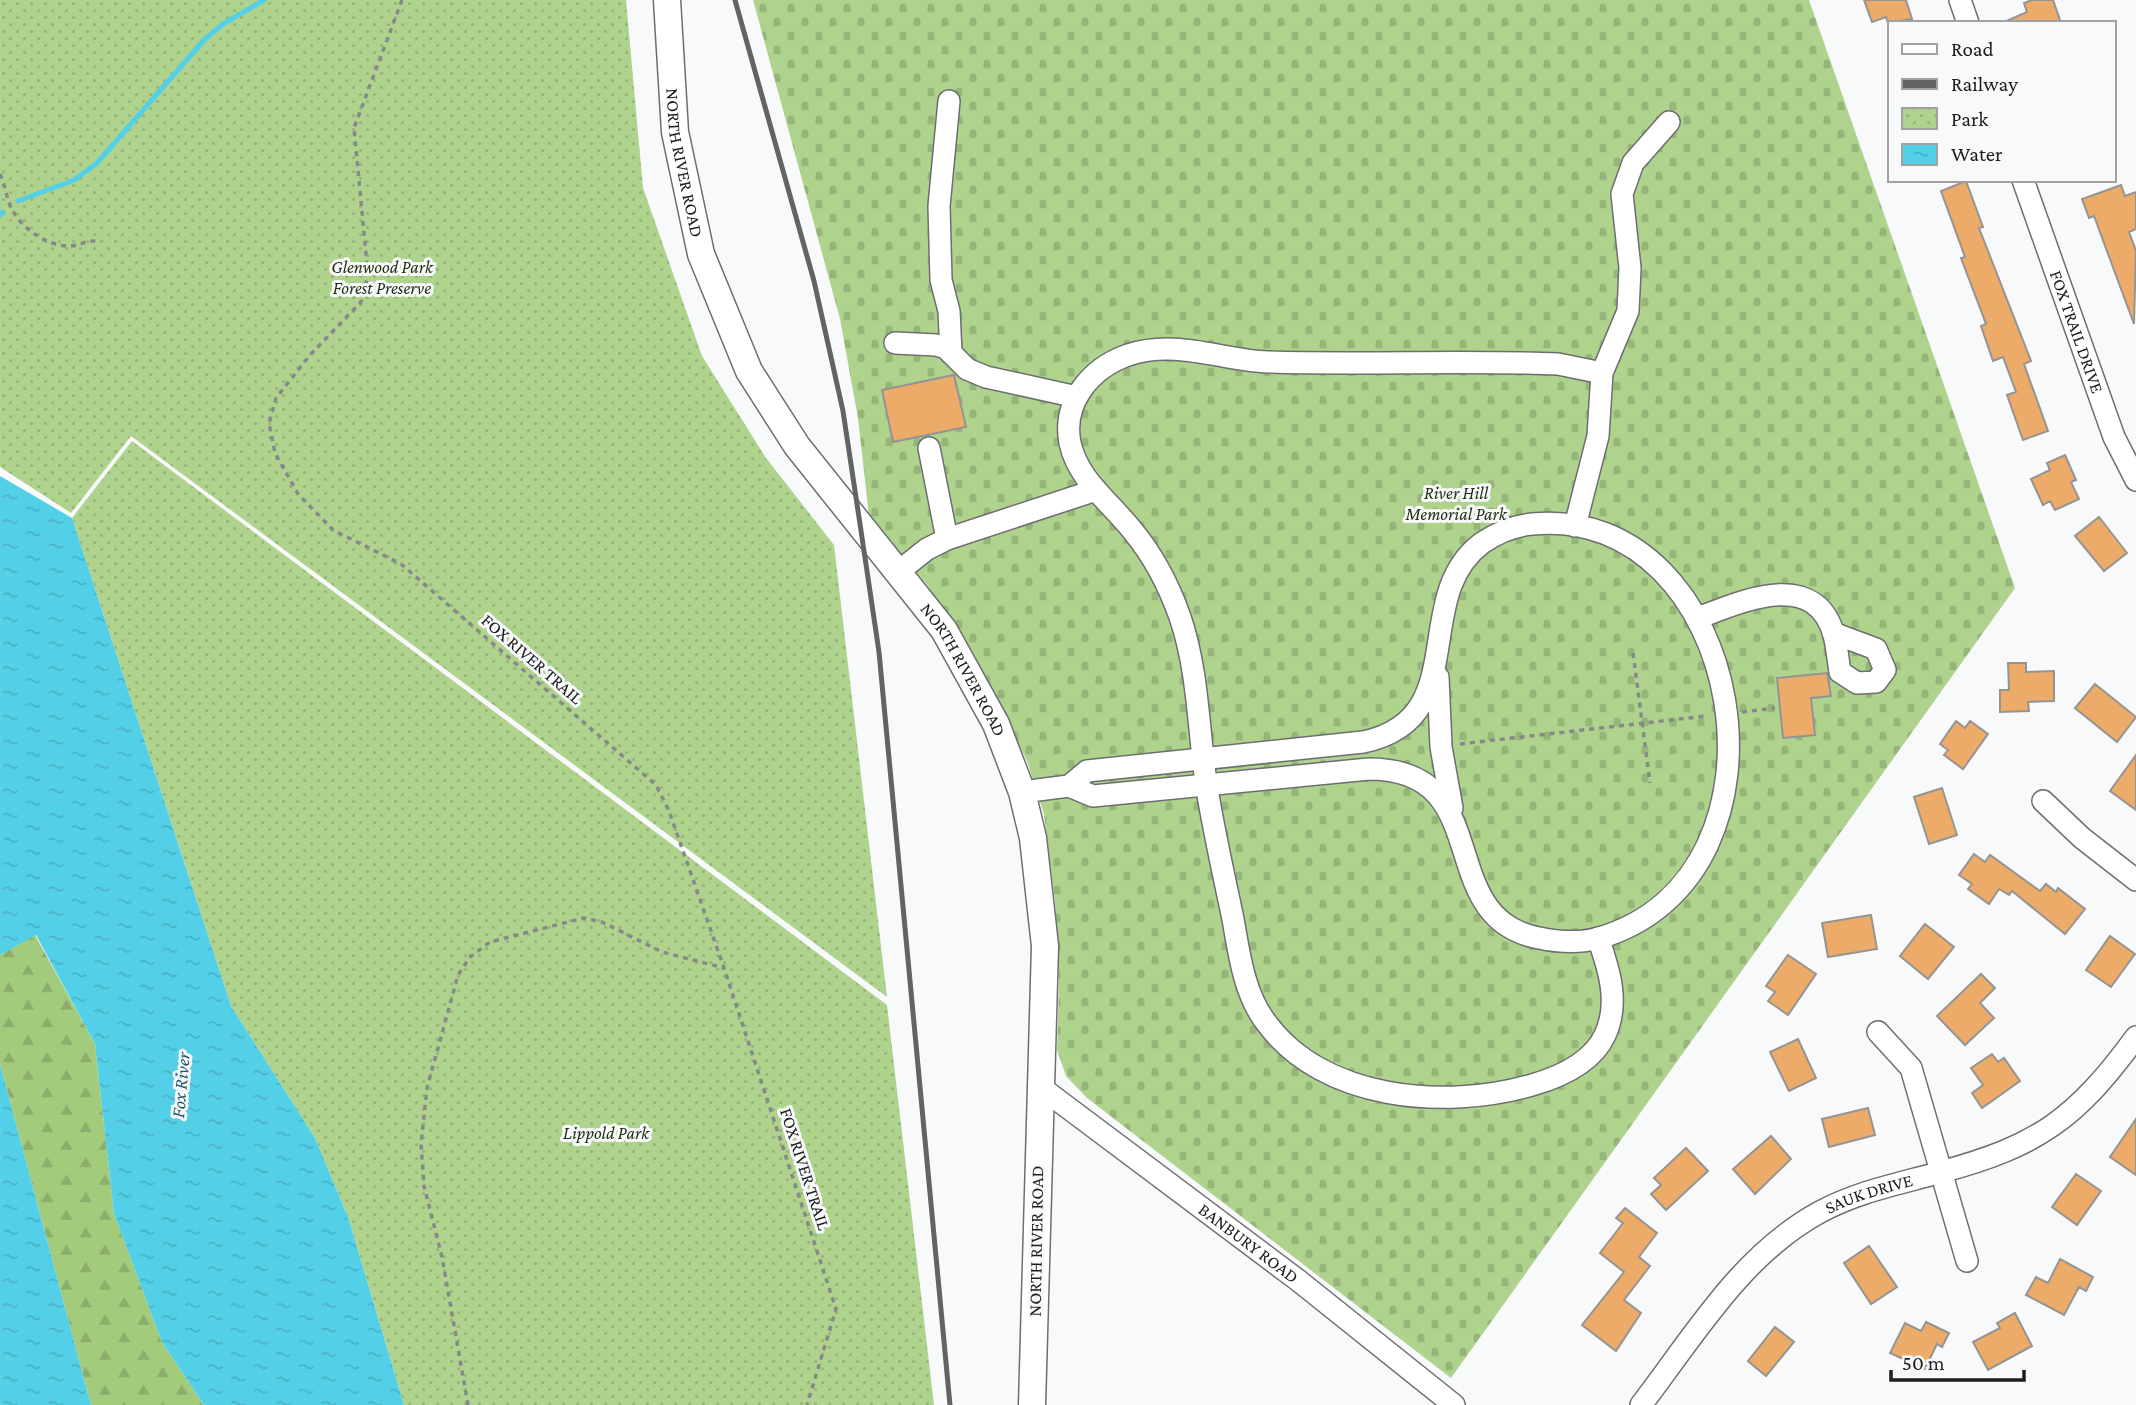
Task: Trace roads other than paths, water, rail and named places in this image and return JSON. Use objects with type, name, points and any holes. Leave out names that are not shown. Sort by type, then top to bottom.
[{"type":"main road","name":"NORTH RIVER ROAD","points":[[667,0],[675,132],[701,254],[749,371],[797,446],[944,630],[996,724],[1022,792],[1033,838],[1045,946],[1032,1405]]},
{"type":"street","points":[[1960,0],[1967,21]]},
{"type":"street","points":[[949,101],[939,206],[941,280],[949,311],[951,353]]},
{"type":"street","points":[[1575,526],[1598,436],[1602,373],[1628,311],[1630,268],[1622,194],[1626,178],[1643,149],[1669,122]]},
{"type":"street","name":"FOX TRAIL DRIVE","points":[[2024,182],[2114,437],[2136,480]]},
{"type":"street","points":[[895,343],[936,345],[951,353],[967,369],[986,377],[1077,397]]},
{"type":"street","points":[[1598,938],[1613,991],[1609,1021],[1597,1048],[1560,1076],[1486,1096],[1416,1098],[1355,1083],[1318,1066],[1272,1030],[1255,1004],[1240,955],[1207,785],[1188,645],[1172,596],[1136,533],[1082,474],[1071,445],[1070,416],[1077,397],[1091,377],[1116,360],[1150,349],[1170,348],[1262,361],[1533,363],[1573,366],[1602,373]]},
{"type":"street","points":[[929,448],[947,539]]},
{"type":"street","points":[[898,572],[927,549],[947,539],[1096,490]]},
{"type":"street","points":[[1545,523],[1575,526],[1606,535],[1650,562],[1678,586],[1698,618],[1714,659],[1724,714],[1727,787],[1716,829],[1698,868],[1686,883],[1633,925],[1598,938],[1555,941],[1534,938],[1500,920],[1476,891],[1454,817],[1441,747],[1438,660],[1444,605],[1463,560],[1493,536],[1512,527],[1545,523]]},
{"type":"street","points":[[1698,618],[1740,603],[1781,593],[1806,598],[1818,606],[1833,633]]},
{"type":"street","points":[[1069,786],[1087,771],[1363,742],[1388,734],[1420,707],[1428,694],[1438,660]]},
{"type":"street","points":[[1388,734],[1383,749],[1385,758],[1396,772]]},
{"type":"street","points":[[1022,792],[1069,786],[1093,796],[1369,769],[1396,772],[1440,796],[1454,817]]},
{"type":"street","points":[[2043,801],[2082,838],[2136,880]]},
{"type":"street","points":[[1878,1032],[1910,1068],[1967,1261]]},
{"type":"street","name":"SAUK DRIVE","points":[[1641,1405],[1744,1271],[1778,1240],[1847,1199],[1878,1187],[2013,1150],[2048,1132],[2078,1108],[2132,1050]]},
{"type":"street","name":"BANBURY ROAD","points":[[1039,1086],[1299,1281],[1454,1405]]},
{"type":"water","name":"Fox River","points":[[0,476],[72,518],[231,1006],[315,1138],[348,1217],[404,1405],[204,1405],[162,1342],[114,1214],[95,1044],[36,935],[0,955]]},
{"type":"water","points":[[0,1064],[91,1405],[0,1405]]},
{"type":"waterway","points":[[18,201],[74,180],[97,163],[204,40],[223,24],[264,0]]},
{"type":"waterway","points":[[0,215],[3,212]]},
{"type":"railway","points":[[735,0],[814,281],[843,411],[879,652],[950,1405]]},
{"type":"park label","name":"Glenwood Park Forest Preserve","points":[[382,277]]},
{"type":"park label","name":"River Hill Memorial Park","points":[[1456,503]]},
{"type":"park label","name":"Lippold Park","points":[[606,1133]]}]
